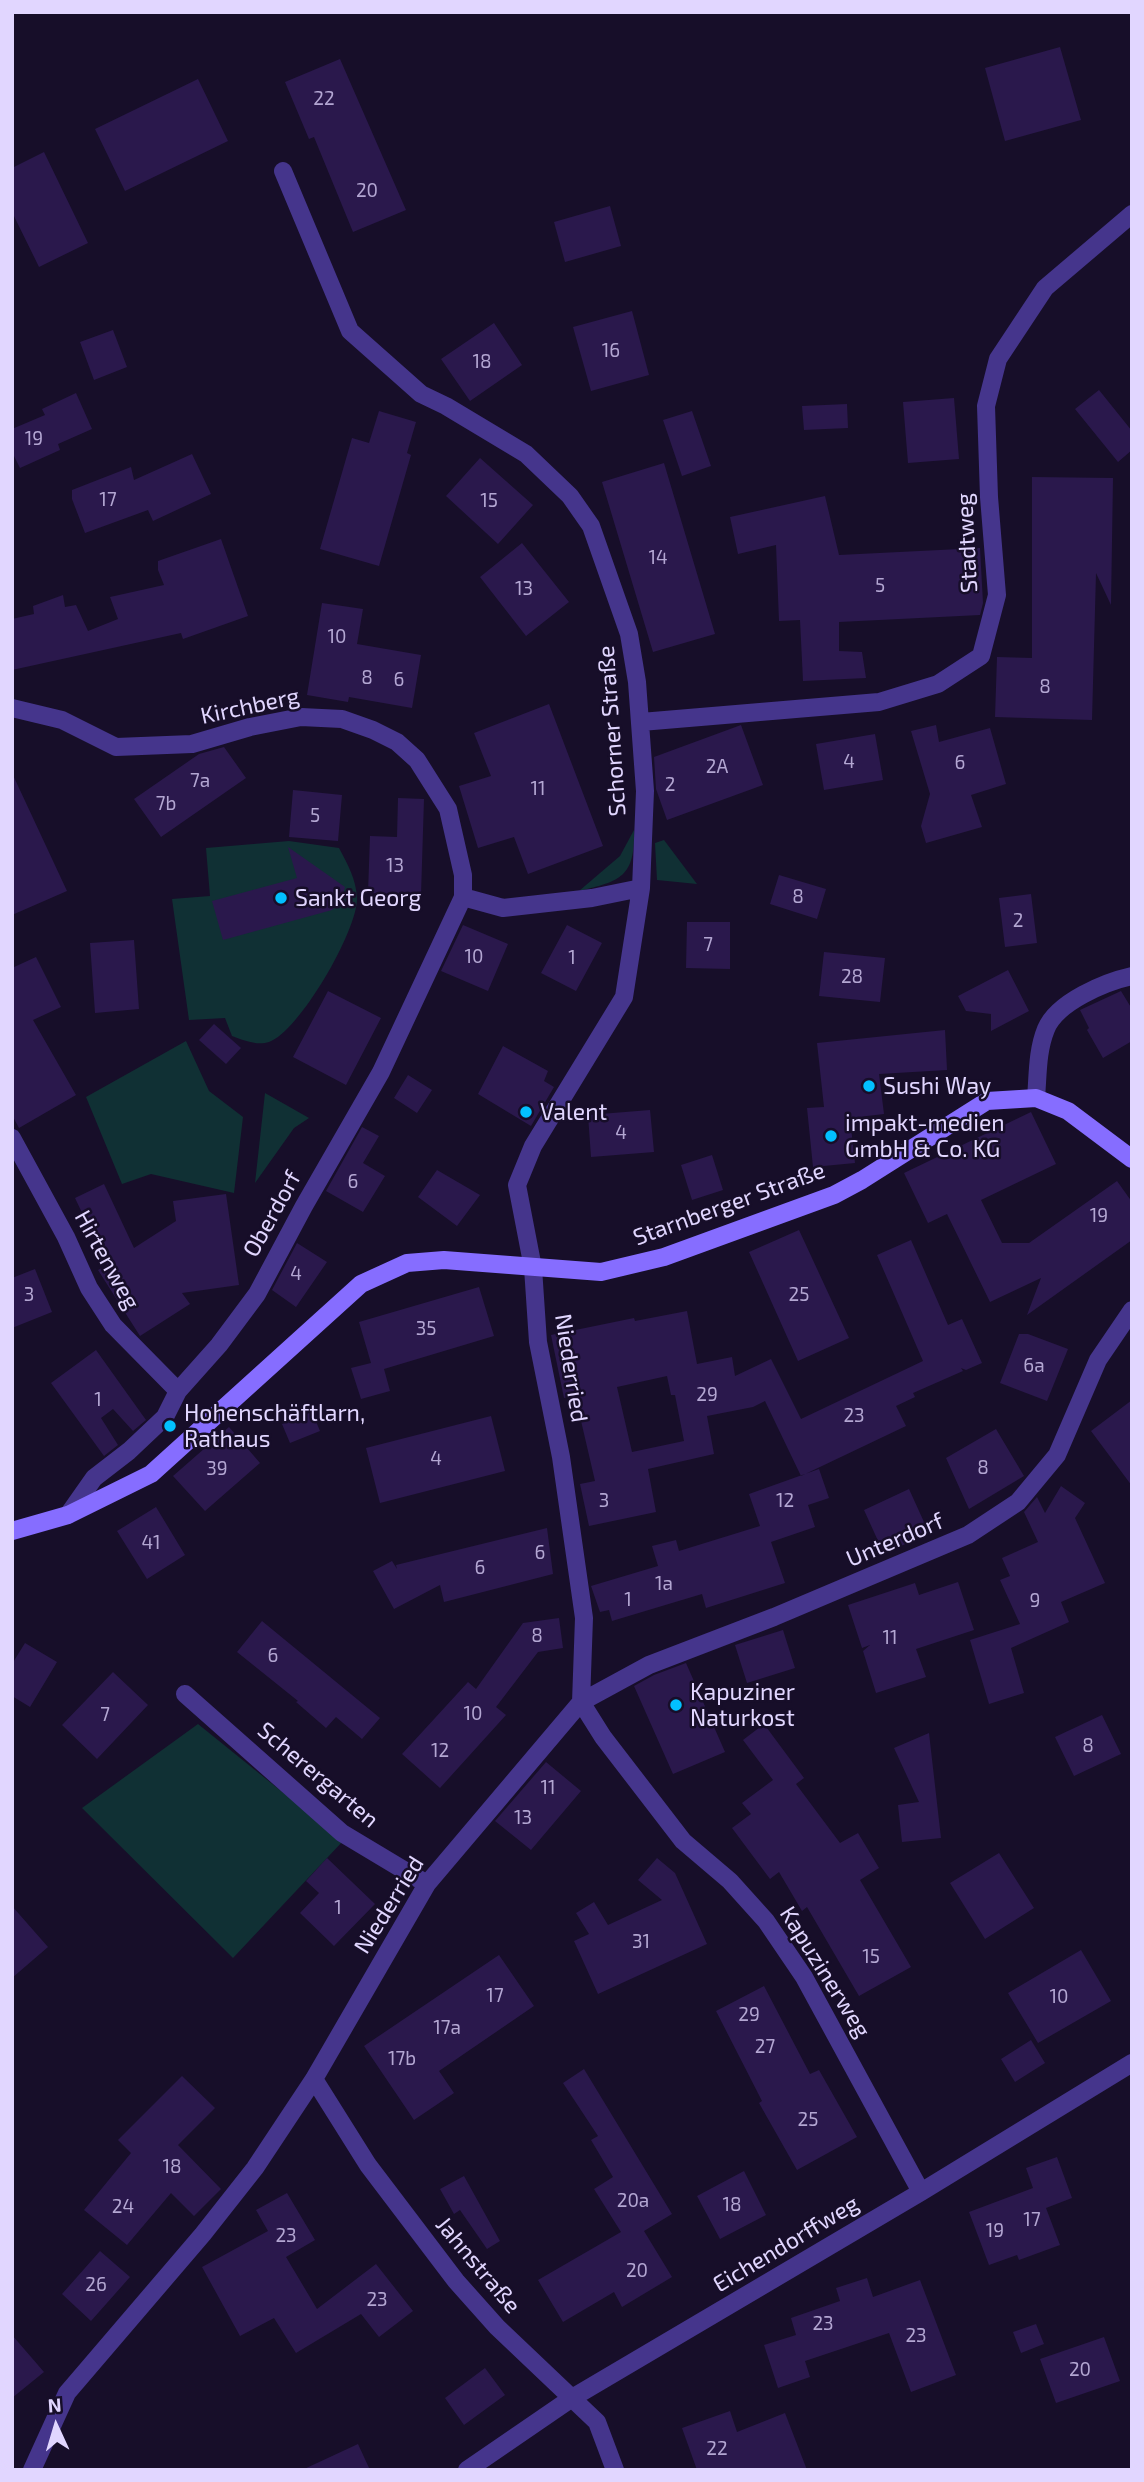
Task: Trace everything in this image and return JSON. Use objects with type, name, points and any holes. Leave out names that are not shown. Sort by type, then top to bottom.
[{"type":"main road","name":"Starnberger Straße","points":[[12,1531],[68,1515],[151,1474],[361,1284],[407,1264],[444,1260],[601,1272],[664,1258],[834,1195],[987,1101],[1036,1098],[1068,1111],[1132,1159]]},
{"type":"street","name":"Schorner Straße","points":[[283,172],[350,331],[421,394],[526,454],[570,496],[591,526],[629,635],[645,791],[641,888],[624,997],[533,1146],[517,1185],[533,1268]]},
{"type":"street","name":"Stadtweg","points":[[640,722],[879,702],[937,684],[981,656],[997,594],[989,497],[986,406],[998,359],[1045,288],[1132,214]]},
{"type":"street","name":"Kirchberg","points":[[12,708],[62,720],[116,747],[192,744],[250,727],[301,717],[342,719],[373,730],[397,742],[417,760],[448,809],[463,875],[463,897]]},
{"type":"street","points":[[463,897],[503,908],[592,898],[641,888]]},
{"type":"street","name":"Oberdorf","points":[[68,1515],[93,1478],[129,1451],[165,1417],[178,1391],[219,1345],[257,1294],[303,1206],[381,1072],[463,897]]},
{"type":"street","points":[[1036,1098],[1039,1052],[1047,1026],[1072,999],[1132,975]]},
{"type":"street","name":"Hirtenweg","points":[[12,1138],[66,1237],[89,1288],[113,1325],[178,1391]]},
{"type":"street","name":"Niederried","points":[[32,2470],[67,2393],[248,2177],[314,2079],[427,1884],[580,1702],[584,1618],[561,1457],[538,1342],[533,1268]]},
{"type":"street","name":"Unterdorf","points":[[580,1702],[649,1665],[774,1617],[968,1535],[1018,1502],[1057,1455],[1098,1360],[1132,1310]]},
{"type":"street","name":"Scherergarten","points":[[185,1694],[342,1833],[427,1884]]},
{"type":"street","name":"Kapuzinerweg","points":[[580,1702],[611,1748],[683,1841],[730,1881],[774,1932],[825,2013],[921,2192]]},
{"type":"street","name":"Eichendorffweg","points":[[467,2470],[572,2398],[921,2192],[1132,2063]]},
{"type":"street","name":"Jahnstraße","points":[[314,2079],[368,2165],[456,2281],[497,2327],[597,2422],[615,2470]]},
{"type":"green space","points":[[634,830],[632,858],[623,874],[605,884],[579,891],[620,856]]},
{"type":"green space","points":[[664,840],[697,884],[657,880],[655,843]]},
{"type":"green space","points":[[289,841],[339,848],[348,866],[357,898],[355,913],[338,955],[296,1020],[269,1042],[255,1043],[232,1036],[225,1018],[189,1020],[172,899],[210,896],[206,848]]},
{"type":"green space","points":[[186,1041],[209,1091],[243,1117],[234,1193],[151,1174],[122,1184],[86,1097]]},
{"type":"green space","points":[[265,1093],[309,1118],[294,1128],[255,1183]]},
{"type":"green space","points":[[198,1724],[343,1841],[233,1958],[82,1808]]},
{"type":"building","points":[[1060,47],[1081,120],[1005,141],[985,68]]},
{"type":"building","points":[[340,59],[406,210],[353,232],[314,137],[309,139],[285,82]]},
{"type":"building","points":[[198,79],[228,141],[125,191],[95,129]]},
{"type":"building","points":[[44,152],[88,243],[39,267],[12,212],[12,168]]},
{"type":"building","points":[[610,206],[621,246],[565,262],[554,222]]},
{"type":"building","points":[[632,311],[649,375],[591,391],[573,327]]},
{"type":"building","points":[[494,323],[522,365],[470,401],[441,359]]},
{"type":"building","points":[[113,330],[127,367],[94,380],[80,342]]},
{"type":"building","points":[[1099,390],[1132,431],[1132,450],[1118,462],[1075,409]]},
{"type":"building","points":[[76,393],[92,429],[58,444],[60,450],[20,468],[12,452],[12,429],[45,415],[42,409]]},
{"type":"building","points":[[954,398],[959,459],[908,463],[903,402]]},
{"type":"building","points":[[847,404],[848,428],[804,430],[802,406]]},
{"type":"building","points":[[379,411],[416,422],[407,453],[411,455],[379,566],[320,549],[352,438],[369,443]]},
{"type":"building","points":[[692,411],[711,466],[682,476],[663,420]]},
{"type":"building","points":[[192,454],[211,494],[153,521],[148,510],[85,533],[72,499],[72,490],[131,467],[134,480]]},
{"type":"building","points":[[480,458],[533,505],[498,544],[446,496]]},
{"type":"building","points":[[664,463],[715,634],[653,652],[602,482]]},
{"type":"building","points":[[1032,477],[1113,478],[1111,605],[1096,573],[1092,720],[995,717],[997,657],[1032,658]]},
{"type":"building","points":[[825,496],[839,555],[980,548],[983,603],[980,615],[839,622],[839,651],[862,652],[866,678],[803,681],[800,620],[779,621],[776,545],[738,554],[730,517]]},
{"type":"building","points":[[221,539],[248,616],[183,639],[181,633],[12,670],[12,619],[34,614],[33,606],[63,595],[65,607],[76,605],[88,631],[118,619],[110,597],[164,585],[158,570],[158,561]]},
{"type":"building","points":[[522,543],[569,602],[526,636],[480,577]]},
{"type":"building","points":[[322,603],[363,609],[357,644],[421,655],[412,708],[349,697],[348,702],[307,695]]},
{"type":"building","points":[[549,704],[603,846],[528,874],[514,837],[478,848],[459,786],[491,776],[474,733]]},
{"type":"building","points":[[741,725],[763,785],[667,820],[656,789],[654,757]]},
{"type":"building","points":[[936,725],[939,742],[990,728],[1006,784],[971,795],[982,827],[926,843],[921,826],[930,794],[911,731]]},
{"type":"building","points":[[875,734],[883,780],[824,790],[816,744]]},
{"type":"building","points":[[224,747],[246,778],[161,837],[134,799],[199,754]]},
{"type":"building","points":[[12,773],[67,891],[12,915]]},
{"type":"building","points":[[293,790],[342,795],[338,841],[289,837]]},
{"type":"building","points":[[398,798],[424,799],[421,895],[368,893],[370,836],[397,837]]},
{"type":"building","name":"Sankt Georg","points":[[288,847],[345,887],[341,902],[332,910],[223,940],[212,901],[297,878]]},
{"type":"building","points":[[779,875],[826,889],[817,919],[770,904]]},
{"type":"building","points":[[1031,894],[1037,943],[1005,947],[999,898]]},
{"type":"building","points":[[687,922],[730,922],[730,969],[686,968]]},
{"type":"building","points":[[463,925],[508,944],[488,991],[441,971]]},
{"type":"building","points":[[567,925],[602,943],[576,991],[541,973]]},
{"type":"building","points":[[134,940],[139,1009],[95,1013],[90,943]]},
{"type":"building","points":[[824,952],[885,958],[880,1002],[819,996]]},
{"type":"building","points":[[36,957],[61,1007],[33,1020],[76,1095],[19,1128],[12,1115],[12,968]]},
{"type":"building","points":[[1008,970],[1029,1011],[991,1031],[991,1014],[966,1011],[958,996]]},
{"type":"building","points":[[328,991],[381,1018],[346,1085],[293,1057]]},
{"type":"building","points":[[1121,991],[1132,1009],[1132,1041],[1103,1058],[1087,1030],[1089,1028],[1080,1010]]},
{"type":"building","points":[[214,1024],[241,1048],[226,1064],[199,1040]]},
{"type":"building","points":[[945,1030],[947,1070],[879,1074],[884,1114],[850,1118],[855,1163],[813,1167],[807,1108],[824,1107],[817,1043]]},
{"type":"building","points":[[503,1046],[548,1071],[544,1081],[554,1087],[531,1126],[478,1094]]},
{"type":"building","points":[[408,1075],[432,1090],[417,1113],[394,1098]]},
{"type":"building","points":[[650,1110],[654,1152],[591,1157],[588,1115]]},
{"type":"building","points":[[1031,1112],[1056,1164],[981,1200],[1002,1243],[1029,1243],[1117,1181],[1132,1202],[1132,1240],[1027,1315],[1041,1278],[990,1302],[947,1214],[928,1223],[904,1173]]},
{"type":"building","points":[[362,1127],[379,1136],[363,1163],[385,1176],[363,1212],[326,1191]]},
{"type":"building","points":[[712,1155],[723,1190],[692,1200],[681,1165]]},
{"type":"building","points":[[437,1170],[480,1195],[457,1226],[418,1197]]},
{"type":"building","points":[[104,1184],[134,1248],[176,1221],[173,1201],[226,1194],[239,1285],[182,1293],[190,1304],[140,1336],[98,1270],[107,1265],[75,1198]]},
{"type":"building","points":[[799,1230],[849,1338],[798,1361],[749,1252]]},
{"type":"building","points":[[911,1240],[948,1325],[962,1319],[982,1363],[966,1370],[961,1368],[963,1371],[913,1393],[915,1397],[896,1406],[906,1426],[801,1476],[765,1401],[753,1407],[707,1416],[714,1454],[648,1469],[656,1512],[589,1526],[580,1484],[595,1481],[575,1395],[564,1398],[551,1335],[634,1318],[635,1321],[687,1311],[697,1364],[732,1357],[735,1376],[771,1359],[801,1419],[923,1361],[877,1255]],"holes":[[[667,1376],[671,1395],[675,1395],[684,1441],[632,1452],[617,1387]]]},
{"type":"building","points":[[297,1243],[327,1262],[296,1307],[272,1290]]},
{"type":"building","points":[[35,1269],[52,1312],[12,1328],[12,1278]]},
{"type":"building","points":[[479,1287],[494,1336],[384,1369],[390,1391],[361,1399],[351,1368],[371,1363],[359,1322]]},
{"type":"building","points":[[1019,1334],[1028,1334],[1068,1349],[1047,1401],[1000,1383]]},
{"type":"building","points":[[96,1350],[146,1420],[133,1431],[113,1409],[101,1418],[118,1445],[104,1456],[51,1383]]},
{"type":"building","points":[[1132,1400],[1132,1486],[1091,1431]]},
{"type":"building","points":[[312,1412],[320,1431],[290,1443],[282,1424]]},
{"type":"building","points":[[491,1416],[505,1471],[380,1503],[366,1448]]},
{"type":"building","points":[[229,1427],[260,1463],[205,1511],[173,1476]]},
{"type":"building","points":[[996,1429],[1024,1476],[969,1509],[946,1458]]},
{"type":"building","points":[[819,1469],[829,1498],[808,1505],[815,1527],[771,1542],[785,1583],[706,1608],[702,1594],[612,1621],[609,1610],[600,1612],[591,1586],[658,1566],[652,1546],[676,1540],[679,1551],[760,1526],[749,1494]]},
{"type":"building","points":[[1061,1486],[1085,1503],[1075,1518],[1105,1583],[1061,1602],[1069,1622],[1011,1648],[1024,1693],[989,1704],[970,1640],[1020,1624],[1000,1580],[1010,1576],[1002,1558],[1038,1542],[1024,1512],[1037,1497],[1045,1513]]},
{"type":"building","points":[[909,1489],[929,1533],[884,1554],[864,1510]]},
{"type":"building","points":[[156,1507],[185,1555],[147,1579],[117,1531]]},
{"type":"building","points":[[547,1528],[553,1574],[444,1602],[440,1585],[394,1609],[373,1571],[392,1561],[397,1569],[396,1565]]},
{"type":"building","points":[[958,1582],[974,1630],[916,1649],[926,1677],[876,1693],[863,1651],[870,1645],[862,1648],[848,1605],[915,1583],[919,1595]]},
{"type":"building","points":[[559,1618],[563,1648],[538,1652],[496,1707],[506,1715],[440,1788],[402,1754],[468,1682],[476,1689],[523,1623]]},
{"type":"building","points":[[262,1621],[380,1718],[362,1739],[336,1717],[326,1728],[296,1702],[298,1701],[237,1652]]},
{"type":"building","points":[[783,1630],[795,1668],[747,1683],[735,1645]]},
{"type":"building","points":[[25,1643],[57,1662],[30,1707],[12,1696],[12,1664]]},
{"type":"building","points":[[686,1663],[725,1752],[673,1774],[634,1686]]},
{"type":"building","points":[[113,1672],[148,1705],[97,1759],[62,1725]]},
{"type":"building","points":[[1102,1715],[1121,1754],[1074,1776],[1055,1737]]},
{"type":"building","points":[[764,1724],[804,1778],[796,1784],[840,1843],[858,1833],[879,1868],[860,1880],[911,1967],[859,1996],[807,1907],[802,1911],[779,1872],[770,1879],[732,1828],[751,1814],[742,1803],[773,1780],[743,1740]]},
{"type":"building","points":[[929,1733],[941,1838],[902,1842],[898,1805],[919,1802],[894,1748]]},
{"type":"building","points":[[546,1762],[581,1791],[531,1850],[495,1821]]},
{"type":"building","points":[[999,1853],[1034,1908],[985,1939],[950,1883]]},
{"type":"building","points":[[327,1858],[375,1904],[334,1946],[300,1913],[319,1893],[306,1881]]},
{"type":"building","points":[[657,1858],[675,1873],[707,1944],[598,1994],[574,1941],[589,1934],[576,1913],[594,1902],[608,1925],[662,1900],[638,1880]]},
{"type":"building","points":[[12,1906],[48,1947],[12,1978]]},
{"type":"building","points":[[1081,1950],[1111,2001],[1038,2043],[1008,1993]]},
{"type":"building","points":[[499,1955],[534,2006],[439,2071],[454,2093],[414,2120],[364,2046]]},
{"type":"building","points":[[764,1986],[810,2074],[819,2070],[857,2137],[797,2170],[759,2103],[762,2101],[716,2011]]},
{"type":"building","points":[[1031,2040],[1045,2063],[1015,2082],[1001,2059]]},
{"type":"building","points":[[584,2069],[672,2214],[644,2231],[672,2277],[622,2307],[614,2292],[563,2322],[538,2280],[621,2232],[594,2189],[613,2177],[591,2140],[598,2136],[563,2083]]},
{"type":"building","points":[[182,2076],[215,2108],[178,2145],[221,2189],[194,2216],[171,2193],[127,2245],[84,2210],[131,2153],[118,2140]]},
{"type":"building","points":[[1057,2157],[1072,2198],[1046,2208],[1060,2245],[1019,2260],[1017,2255],[989,2265],[969,2212],[1033,2188],[1026,2168]]},
{"type":"building","points":[[744,2171],[766,2215],[720,2239],[697,2196]]},
{"type":"building","points":[[464,2176],[500,2241],[487,2249],[460,2210],[454,2214],[440,2189]]},
{"type":"building","points":[[287,2193],[315,2240],[286,2257],[317,2309],[376,2264],[413,2311],[379,2337],[361,2314],[296,2353],[274,2318],[240,2336],[202,2267],[268,2231],[256,2210]]},
{"type":"building","points":[[100,2251],[130,2277],[91,2321],[62,2294]]},
{"type":"building","points":[[867,2278],[873,2297],[920,2280],[956,2375],[911,2392],[889,2333],[805,2361],[810,2377],[778,2388],[764,2345],[796,2335],[791,2318],[840,2301],[836,2288]]},
{"type":"building","points":[[1036,2324],[1044,2344],[1021,2353],[1013,2332]]},
{"type":"building","points":[[12,2335],[44,2372],[12,2398]]},
{"type":"building","points":[[1104,2337],[1120,2381],[1056,2403],[1040,2359]]},
{"type":"building","points":[[485,2368],[505,2395],[464,2425],[445,2398]]},
{"type":"building","points":[[730,2411],[737,2432],[785,2413],[807,2470],[697,2470],[682,2428]]},
{"type":"building","points":[[358,2444],[370,2470],[302,2470]]},
{"type":"place","name":"Sankt Georg","points":[[281,898]]},
{"type":"place","name":"Sushi Way","points":[[869,1086]]},
{"type":"place","name":"Valent","points":[[526,1112]]},
{"type":"place","name":"impakt-medien GmbH & Co. KG","points":[[831,1136]]},
{"type":"place","name":"Hohenschäftlarn, Rathaus","points":[[170,1426]]},
{"type":"place","name":"Kapuziner Naturkost","points":[[676,1705]]}]
